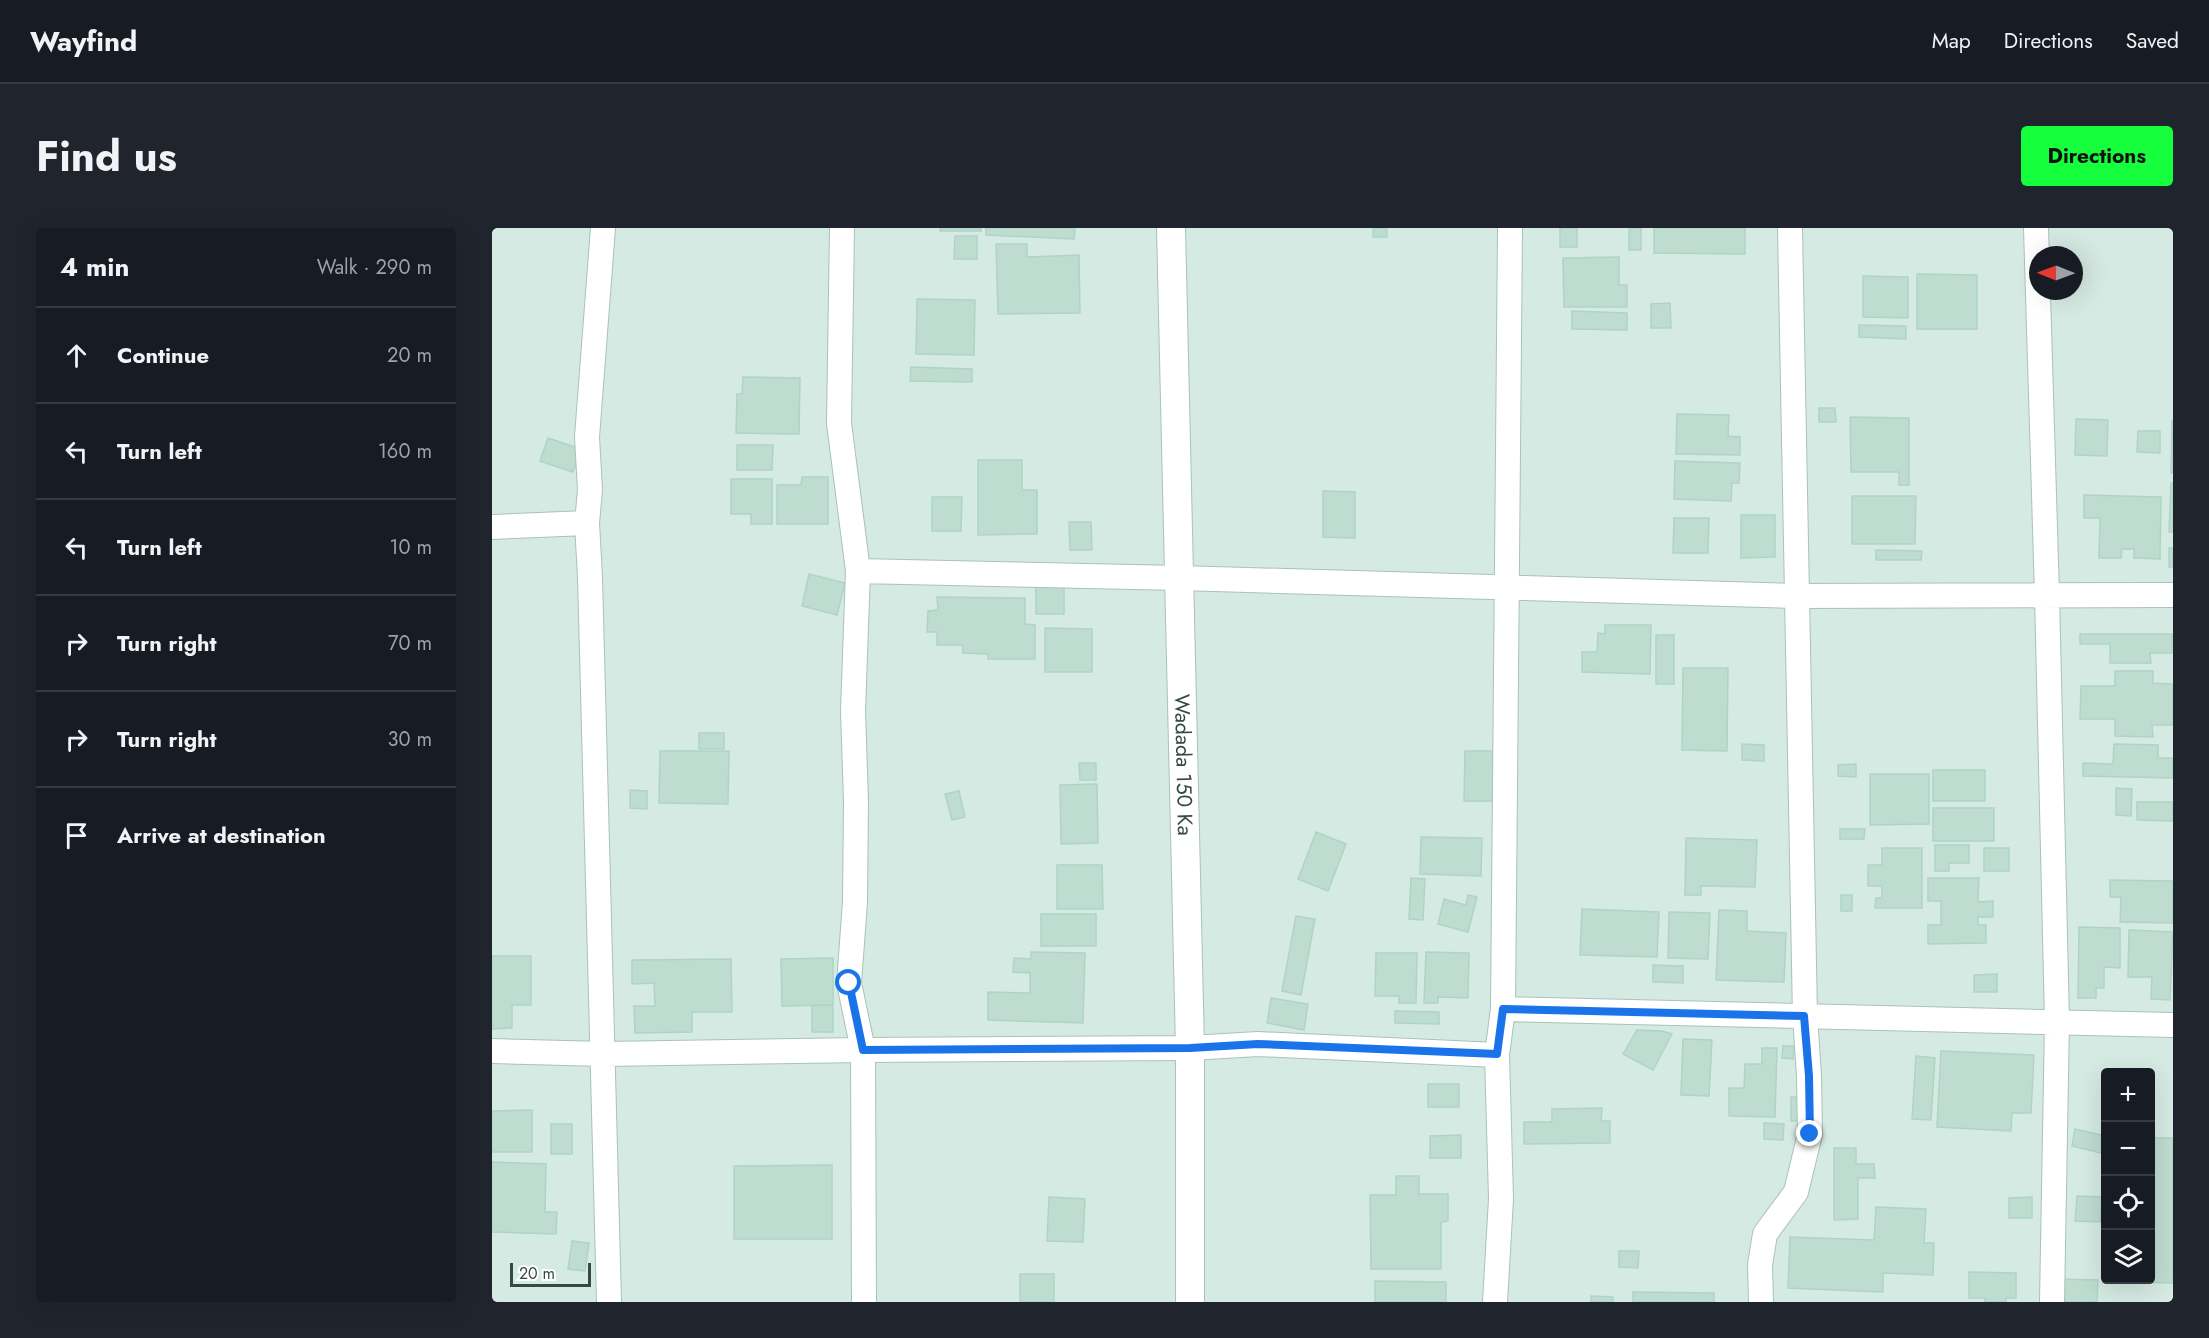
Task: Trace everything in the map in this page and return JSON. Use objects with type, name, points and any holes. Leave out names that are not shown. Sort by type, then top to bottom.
[{"type":"street","points":[[603,228],[587,437],[590,490],[587,523],[604,1054],[609,1302]]},
{"type":"street","points":[[842,228],[838,423],[858,571],[853,711],[856,801],[855,902],[849,983],[863,1050],[864,1302]]},
{"type":"street","name":"Wadada 150 Ka","points":[[1171,228],[1190,1048],[1190,1302]]},
{"type":"street","points":[[1495,1302],[1501,1198],[1497,1054],[1503,1009],[1510,228]]},
{"type":"street","points":[[1761,1302],[1760,1265],[1765,1234],[1796,1192],[1810,1134],[1809,1076],[1804,1016],[1790,228]]},
{"type":"street","points":[[2036,228],[2057,1021],[2052,1302]]},
{"type":"street","points":[[492,527],[587,523]]},
{"type":"street","points":[[858,571],[1797,596],[2173,595]]},
{"type":"street","points":[[1503,1009],[2173,1025]]},
{"type":"street","points":[[492,1051],[604,1054],[1190,1048],[1258,1044],[1497,1054]]},
{"type":"shaded area","points":[[492,228],[2173,228],[2173,1302],[492,1302]]},
{"type":"building","points":[[940,228],[981,228],[981,231],[940,231]]},
{"type":"building","points":[[986,228],[1075,228],[1074,239],[986,235]]},
{"type":"building","points":[[1373,228],[1387,228],[1387,237],[1373,237]]},
{"type":"building","points":[[1560,228],[1577,228],[1577,247],[1560,247]]},
{"type":"building","points":[[1629,228],[1641,228],[1641,250],[1629,250]]},
{"type":"building","points":[[1654,228],[1745,228],[1745,254],[1654,253]]},
{"type":"building","points":[[955,236],[977,236],[977,259],[954,259]]},
{"type":"building","points":[[996,244],[1027,244],[1027,257],[1079,255],[1080,313],[998,314]]},
{"type":"building","points":[[1619,257],[1619,285],[1627,285],[1627,307],[1564,307],[1563,258]]},
{"type":"building","points":[[1917,274],[1977,275],[1977,329],[1917,329]]},
{"type":"building","points":[[1863,276],[1908,277],[1908,318],[1863,317]]},
{"type":"building","points":[[917,299],[975,300],[974,355],[916,354]]},
{"type":"building","points":[[1670,303],[1671,328],[1651,328],[1651,304]]},
{"type":"building","points":[[1572,311],[1627,313],[1627,330],[1572,329]]},
{"type":"building","points":[[1859,325],[1906,326],[1906,339],[1859,337]]},
{"type":"building","points":[[911,367],[972,369],[972,382],[910,381]]},
{"type":"building","points":[[743,377],[800,378],[799,434],[736,433],[737,394],[742,394]]},
{"type":"building","points":[[1819,408],[1835,408],[1836,422],[1819,422]]},
{"type":"building","points":[[1677,414],[1729,415],[1728,436],[1740,437],[1740,455],[1676,454]]},
{"type":"building","points":[[1850,417],[1909,418],[1909,485],[1899,485],[1899,472],[1851,472]]},
{"type":"building","points":[[2076,419],[2108,420],[2107,456],[2075,455]]},
{"type":"building","points":[[2172,421],[2173,473],[2171,473]]},
{"type":"building","points":[[2138,431],[2160,431],[2160,453],[2137,452]]},
{"type":"building","points":[[548,438],[581,449],[573,472],[540,461]]},
{"type":"building","points":[[737,445],[773,445],[772,470],[737,470]]},
{"type":"building","points":[[978,460],[1022,460],[1022,490],[1037,490],[1037,534],[978,535]]},
{"type":"building","points":[[1675,461],[1740,463],[1739,483],[1732,483],[1731,501],[1674,499]]},
{"type":"building","points":[[802,477],[828,477],[828,524],[777,524],[777,485],[801,485]]},
{"type":"building","points":[[731,479],[772,479],[772,524],[751,524],[751,514],[731,514]]},
{"type":"building","points":[[2171,483],[2173,483],[2173,532],[2169,532]]},
{"type":"building","points":[[1323,491],[1355,492],[1355,538],[1323,537]]},
{"type":"building","points":[[2084,495],[2161,497],[2160,559],[2134,558],[2134,549],[2122,549],[2121,558],[2099,558],[2100,518],[2084,518]]},
{"type":"building","points":[[1852,496],[1916,496],[1915,544],[1852,544]]},
{"type":"building","points":[[932,497],[962,497],[961,531],[932,531]]},
{"type":"building","points":[[1741,515],[1775,515],[1775,557],[1741,558]]},
{"type":"building","points":[[1674,518],[1709,518],[1708,553],[1673,553]]},
{"type":"building","points":[[1069,522],[1091,522],[1092,550],[1070,550]]},
{"type":"building","points":[[2169,548],[2173,548],[2173,567],[2169,567]]},
{"type":"building","points":[[1876,550],[1922,551],[1921,560],[1876,560]]},
{"type":"building","points":[[809,574],[845,583],[837,615],[802,606]]},
{"type":"building","points":[[1036,587],[1064,587],[1064,614],[1036,614]]},
{"type":"building","points":[[937,597],[1025,598],[1025,624],[1035,625],[1035,659],[988,659],[988,654],[963,653],[963,645],[937,645],[937,632],[927,632],[928,611],[938,610]]},
{"type":"building","points":[[1605,625],[1651,625],[1650,674],[1582,672],[1582,652],[1597,652],[1598,633],[1605,634]]},
{"type":"building","points":[[1045,628],[1092,629],[1092,672],[1045,672]]},
{"type":"building","points":[[2080,634],[2172,634],[2172,653],[2150,653],[2151,663],[2110,663],[2110,644],[2080,644]]},
{"type":"building","points":[[1656,635],[1674,635],[1674,684],[1656,684]]},
{"type":"building","points":[[1683,668],[1728,668],[1727,751],[1682,750]]},
{"type":"building","points":[[2115,671],[2153,671],[2153,683],[2173,684],[2173,725],[2152,725],[2153,737],[2115,736],[2115,719],[2080,719],[2081,686],[2115,686]]},
{"type":"building","points":[[699,733],[724,733],[724,749],[699,749]]},
{"type":"building","points":[[1742,744],[1764,745],[1764,761],[1742,760]]},
{"type":"building","points":[[2114,744],[2158,745],[2158,758],[2173,758],[2173,778],[2083,776],[2083,763],[2113,764]]},
{"type":"building","points":[[660,751],[729,751],[728,804],[659,803]]},
{"type":"building","points":[[1465,751],[1496,751],[1495,801],[1464,801]]},
{"type":"building","points":[[1079,763],[1096,763],[1096,780],[1080,780]]},
{"type":"building","points":[[1856,764],[1856,777],[1838,776],[1838,765]]},
{"type":"building","points":[[1933,770],[1985,770],[1985,801],[1933,801]]},
{"type":"building","points":[[1870,774],[1929,774],[1929,824],[1870,825]]},
{"type":"building","points":[[1097,784],[1098,843],[1061,844],[1060,785]]},
{"type":"building","points":[[2116,788],[2132,789],[2131,816],[2116,815]]},
{"type":"building","points":[[630,790],[647,791],[647,809],[630,808]]},
{"type":"building","points":[[959,791],[965,817],[952,820],[945,794]]},
{"type":"building","points":[[2137,802],[2173,802],[2173,821],[2137,820]]},
{"type":"building","points":[[1933,808],[1994,808],[1994,841],[1933,841]]},
{"type":"building","points":[[1840,829],[1865,829],[1864,839],[1840,839]]},
{"type":"building","points":[[1316,832],[1346,844],[1328,891],[1298,879]]},
{"type":"building","points":[[1421,837],[1482,838],[1481,876],[1420,874]]},
{"type":"building","points":[[1686,838],[1757,840],[1755,887],[1701,886],[1701,895],[1685,895]]},
{"type":"building","points":[[1935,845],[1969,845],[1969,863],[1949,863],[1949,871],[1935,871]]},
{"type":"building","points":[[1882,848],[1922,848],[1922,908],[1875,908],[1876,898],[1882,898],[1882,886],[1868,886],[1868,865],[1882,865]]},
{"type":"building","points":[[1984,848],[2009,848],[2009,871],[1984,871]]},
{"type":"building","points":[[1057,865],[1102,865],[1103,909],[1057,909]]},
{"type":"building","points":[[1411,878],[1425,879],[1423,920],[1409,919]]},
{"type":"building","points":[[1928,878],[1979,878],[1978,902],[1993,901],[1993,917],[1978,917],[1978,925],[1986,925],[1986,943],[1928,944],[1928,925],[1941,925],[1941,901],[1928,901]]},
{"type":"building","points":[[2110,880],[2173,881],[2173,923],[2120,922],[2121,897],[2110,897]]},
{"type":"building","points":[[1468,895],[1477,897],[1468,932],[1438,924],[1444,899],[1466,905]]},
{"type":"building","points":[[1841,895],[1852,895],[1852,911],[1841,911]]},
{"type":"building","points":[[1582,909],[1659,912],[1657,957],[1580,955]]},
{"type":"building","points":[[1719,910],[1747,911],[1747,931],[1786,933],[1784,982],[1716,980]]},
{"type":"building","points":[[1669,912],[1710,913],[1708,959],[1668,958]]},
{"type":"building","points":[[1041,914],[1096,914],[1096,946],[1041,946]]},
{"type":"building","points":[[1296,916],[1315,919],[1301,995],[1282,991]]},
{"type":"building","points":[[2079,927],[2120,928],[2120,968],[2104,967],[2104,988],[2096,988],[2096,998],[2078,998]]},
{"type":"building","points":[[2129,930],[2173,932],[2170,1000],[2151,999],[2152,977],[2128,977]]},
{"type":"building","points":[[1031,952],[1085,953],[1083,1023],[988,1020],[988,992],[1030,993],[1030,973],[1013,972],[1014,958],[1031,959]]},
{"type":"building","points":[[1426,952],[1469,953],[1468,998],[1438,997],[1438,1003],[1424,1003]]},
{"type":"building","points":[[1376,953],[1417,953],[1416,1003],[1399,1003],[1399,996],[1375,996]]},
{"type":"building","points":[[492,956],[531,956],[531,1005],[512,1005],[512,1028],[492,1029]]},
{"type":"building","points":[[833,958],[833,1005],[782,1006],[781,959]]},
{"type":"building","points":[[731,959],[732,1012],[692,1012],[692,1032],[635,1033],[634,1006],[655,1006],[654,983],[632,984],[632,960]]},
{"type":"building","points":[[1653,965],[1683,966],[1683,983],[1653,982]]},
{"type":"building","points":[[1997,974],[1997,992],[1974,992],[1974,975]]},
{"type":"building","points":[[1271,998],[1308,1004],[1304,1030],[1267,1023]]},
{"type":"building","points":[[812,1005],[833,1005],[833,1032],[812,1032]]},
{"type":"building","points":[[1395,1011],[1439,1012],[1439,1024],[1395,1023]]},
{"type":"building","points":[[1637,1030],[1662,1031],[1672,1034],[1653,1070],[1623,1054]]},
{"type":"building","points":[[1683,1039],[1712,1040],[1709,1096],[1681,1095]]},
{"type":"building","points":[[1783,1046],[1795,1046],[1793,1059],[1782,1058]]},
{"type":"building","points":[[1762,1048],[1777,1048],[1775,1117],[1729,1116],[1729,1088],[1744,1088],[1745,1064],[1762,1064]]},
{"type":"building","points":[[1941,1051],[2034,1055],[2031,1113],[2012,1113],[2011,1131],[1937,1127]]},
{"type":"building","points":[[1916,1056],[1935,1058],[1931,1120],[1912,1119]]},
{"type":"building","points":[[1428,1084],[1459,1084],[1459,1107],[1428,1107]]},
{"type":"building","points":[[1791,1097],[1803,1097],[1802,1121],[1791,1121]]},
{"type":"building","points":[[1602,1108],[1601,1121],[1610,1121],[1610,1143],[1524,1144],[1524,1122],[1552,1122],[1552,1109]]},
{"type":"building","points":[[532,1110],[532,1152],[492,1152],[492,1111]]},
{"type":"building","points":[[1764,1123],[1784,1124],[1783,1140],[1764,1139]]},
{"type":"building","points":[[551,1124],[572,1124],[572,1154],[551,1154]]},
{"type":"building","points":[[2075,1129],[2101,1135],[2101,1153],[2072,1146]]},
{"type":"building","points":[[1461,1135],[1461,1158],[1430,1158],[1430,1136]]},
{"type":"building","points":[[2155,1138],[2173,1138],[2173,1283],[2155,1282]]},
{"type":"building","points":[[1834,1148],[1856,1148],[1856,1164],[1874,1164],[1875,1178],[1858,1178],[1858,1219],[1834,1220]]},
{"type":"building","points":[[492,1162],[546,1164],[545,1212],[557,1212],[556,1234],[492,1232]]},
{"type":"building","points":[[832,1165],[832,1239],[734,1239],[734,1166]]},
{"type":"building","points":[[1396,1176],[1419,1176],[1419,1194],[1448,1194],[1448,1221],[1441,1222],[1441,1269],[1371,1269],[1370,1195],[1396,1195]]},
{"type":"building","points":[[2077,1196],[2101,1197],[2100,1222],[2075,1221]]},
{"type":"building","points":[[1049,1197],[1085,1199],[1083,1242],[1047,1241]]},
{"type":"building","points":[[2032,1197],[2032,1218],[2009,1218],[2009,1198]]},
{"type":"building","points":[[1876,1207],[1926,1209],[1924,1243],[1934,1243],[1933,1275],[1883,1273],[1883,1292],[1788,1288],[1790,1237],[1874,1240]]},
{"type":"building","points":[[572,1241],[589,1243],[585,1271],[568,1269]]},
{"type":"building","points":[[1619,1251],[1639,1251],[1638,1268],[1619,1267]]},
{"type":"building","points":[[1969,1272],[2016,1273],[2016,1298],[2006,1298],[2006,1302],[1985,1302],[1985,1298],[1969,1298]]},
{"type":"building","points":[[1020,1274],[1054,1274],[1054,1302],[1020,1302]]},
{"type":"building","points":[[2058,1279],[2098,1280],[2097,1302],[2058,1302]]},
{"type":"building","points":[[1375,1281],[1446,1282],[1446,1302],[1375,1302]]},
{"type":"building","points":[[1633,1292],[1714,1293],[1714,1302],[1633,1302]]},
{"type":"building","points":[[1591,1296],[1613,1297],[1613,1302],[1591,1302]]},
{"type":"route","points":[[849,983],[863,1050],[1190,1048],[1258,1044],[1497,1054],[1503,1009],[1804,1016],[1809,1076],[1810,1134]]}]
